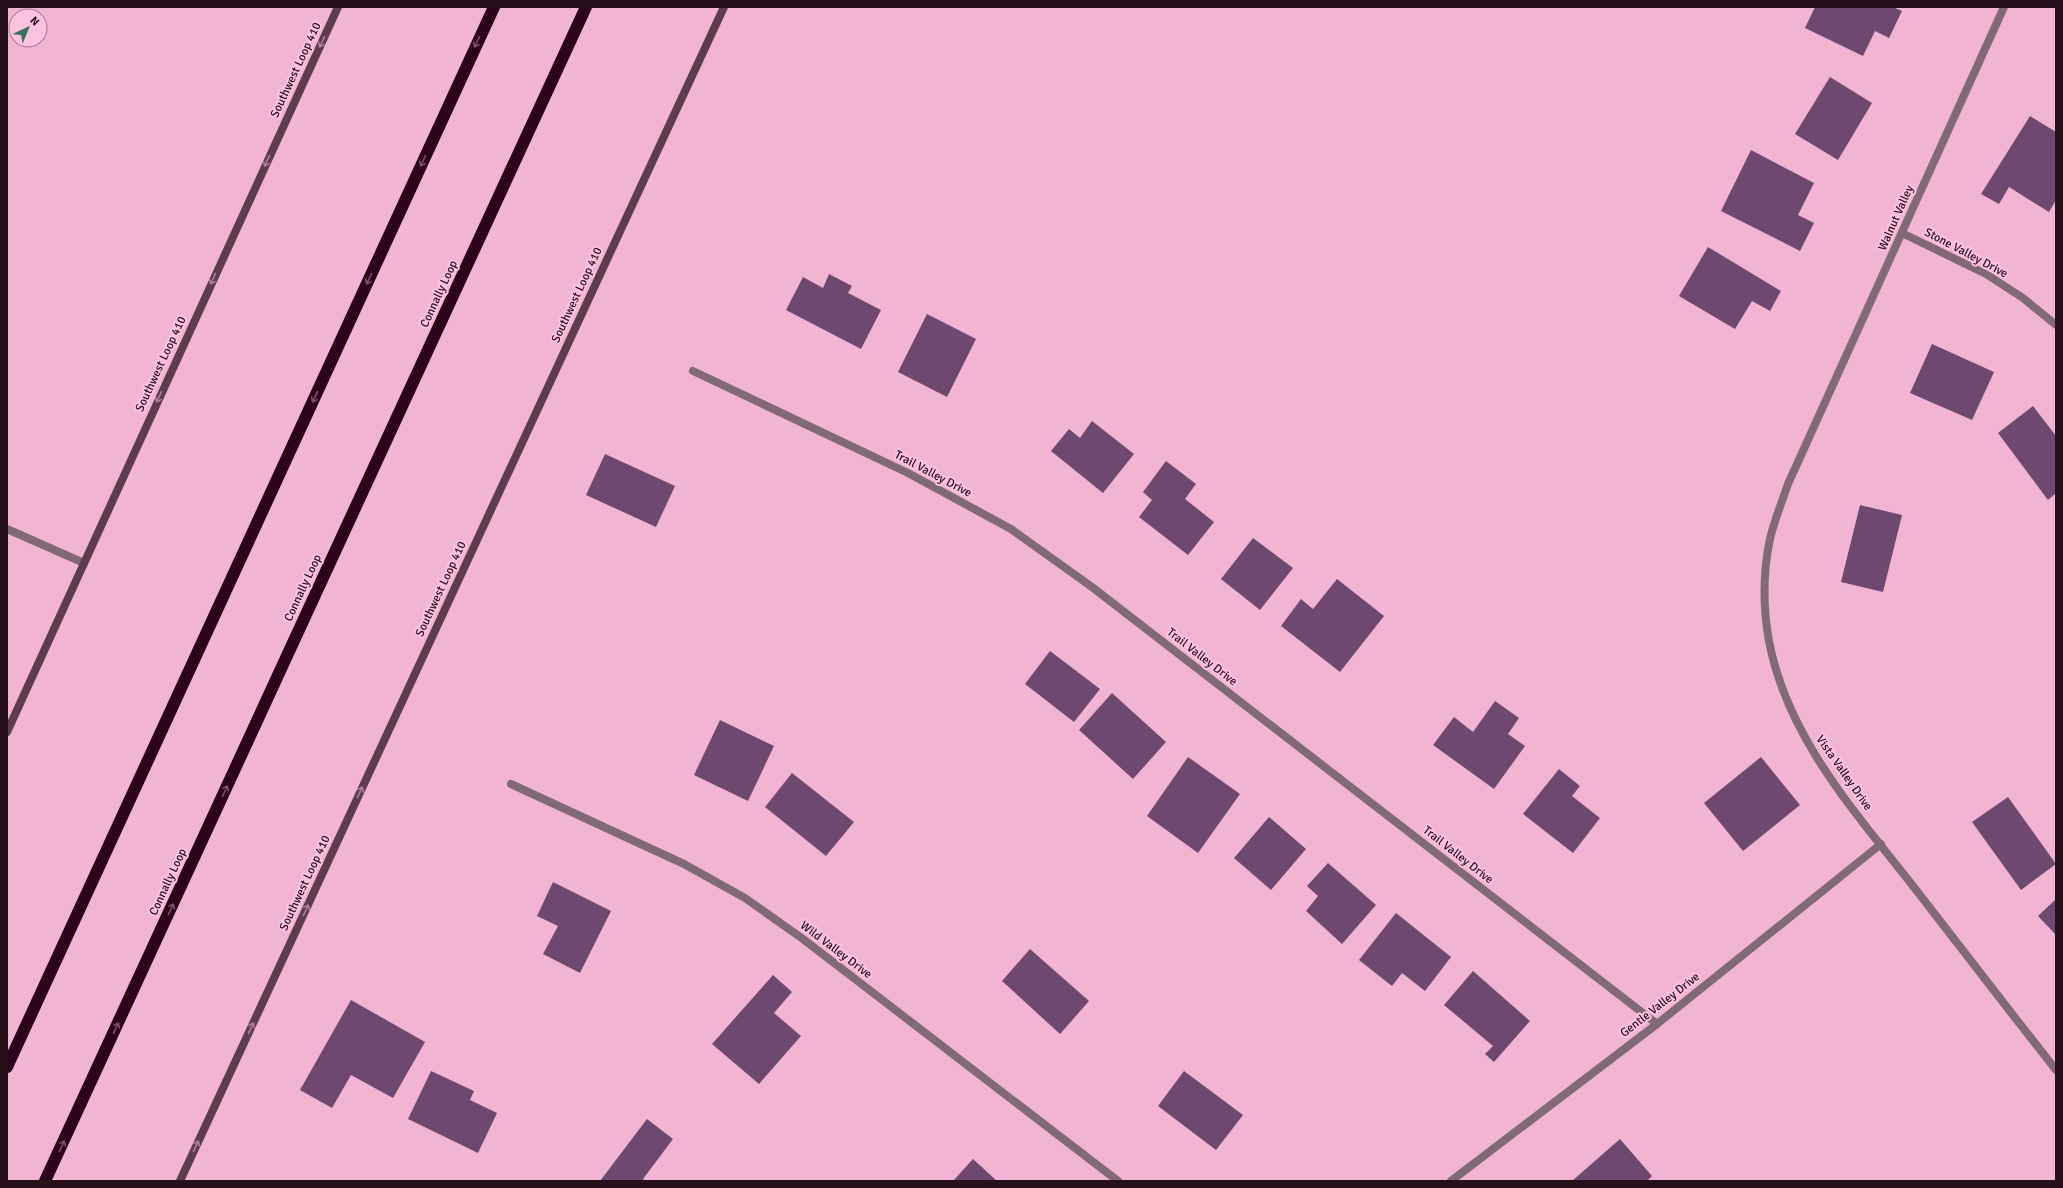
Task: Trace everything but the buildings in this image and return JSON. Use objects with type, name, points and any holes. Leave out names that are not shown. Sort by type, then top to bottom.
[{"type":"highway","points":[[7,1067],[494,7]]},
{"type":"highway","name":"Connally Loop","points":[[45,1181],[586,7]]},
{"type":"main road","name":"Southwest Loop 410","points":[[7,732],[338,7]]},
{"type":"main road","name":"Southwest Loop 410","points":[[180,1181],[724,7]]},
{"type":"street","name":"Walnut Valley","points":[[1808,438],[2004,7]]},
{"type":"street","name":"Stone Valley Drive","points":[[1902,233],[1986,274],[2023,298],[2056,325]]},
{"type":"street","name":"Trail Valley Drive","points":[[693,371],[908,473],[1011,529],[1092,587],[1657,1024]]},
{"type":"street","name":"Vista Valley Drive","points":[[1808,438],[1788,484],[1770,538],[1765,580],[1766,611],[1770,642],[1782,686],[1795,720],[1812,752],[1881,844],[2056,1070]]},
{"type":"street","points":[[7,529],[84,563]]},
{"type":"street","name":"Wild Valley Drive","points":[[511,784],[684,864],[745,898],[803,939],[1118,1181]]},
{"type":"street","name":"Gentle Valley Drive","points":[[1451,1181],[1657,1024],[1881,844]]}]
